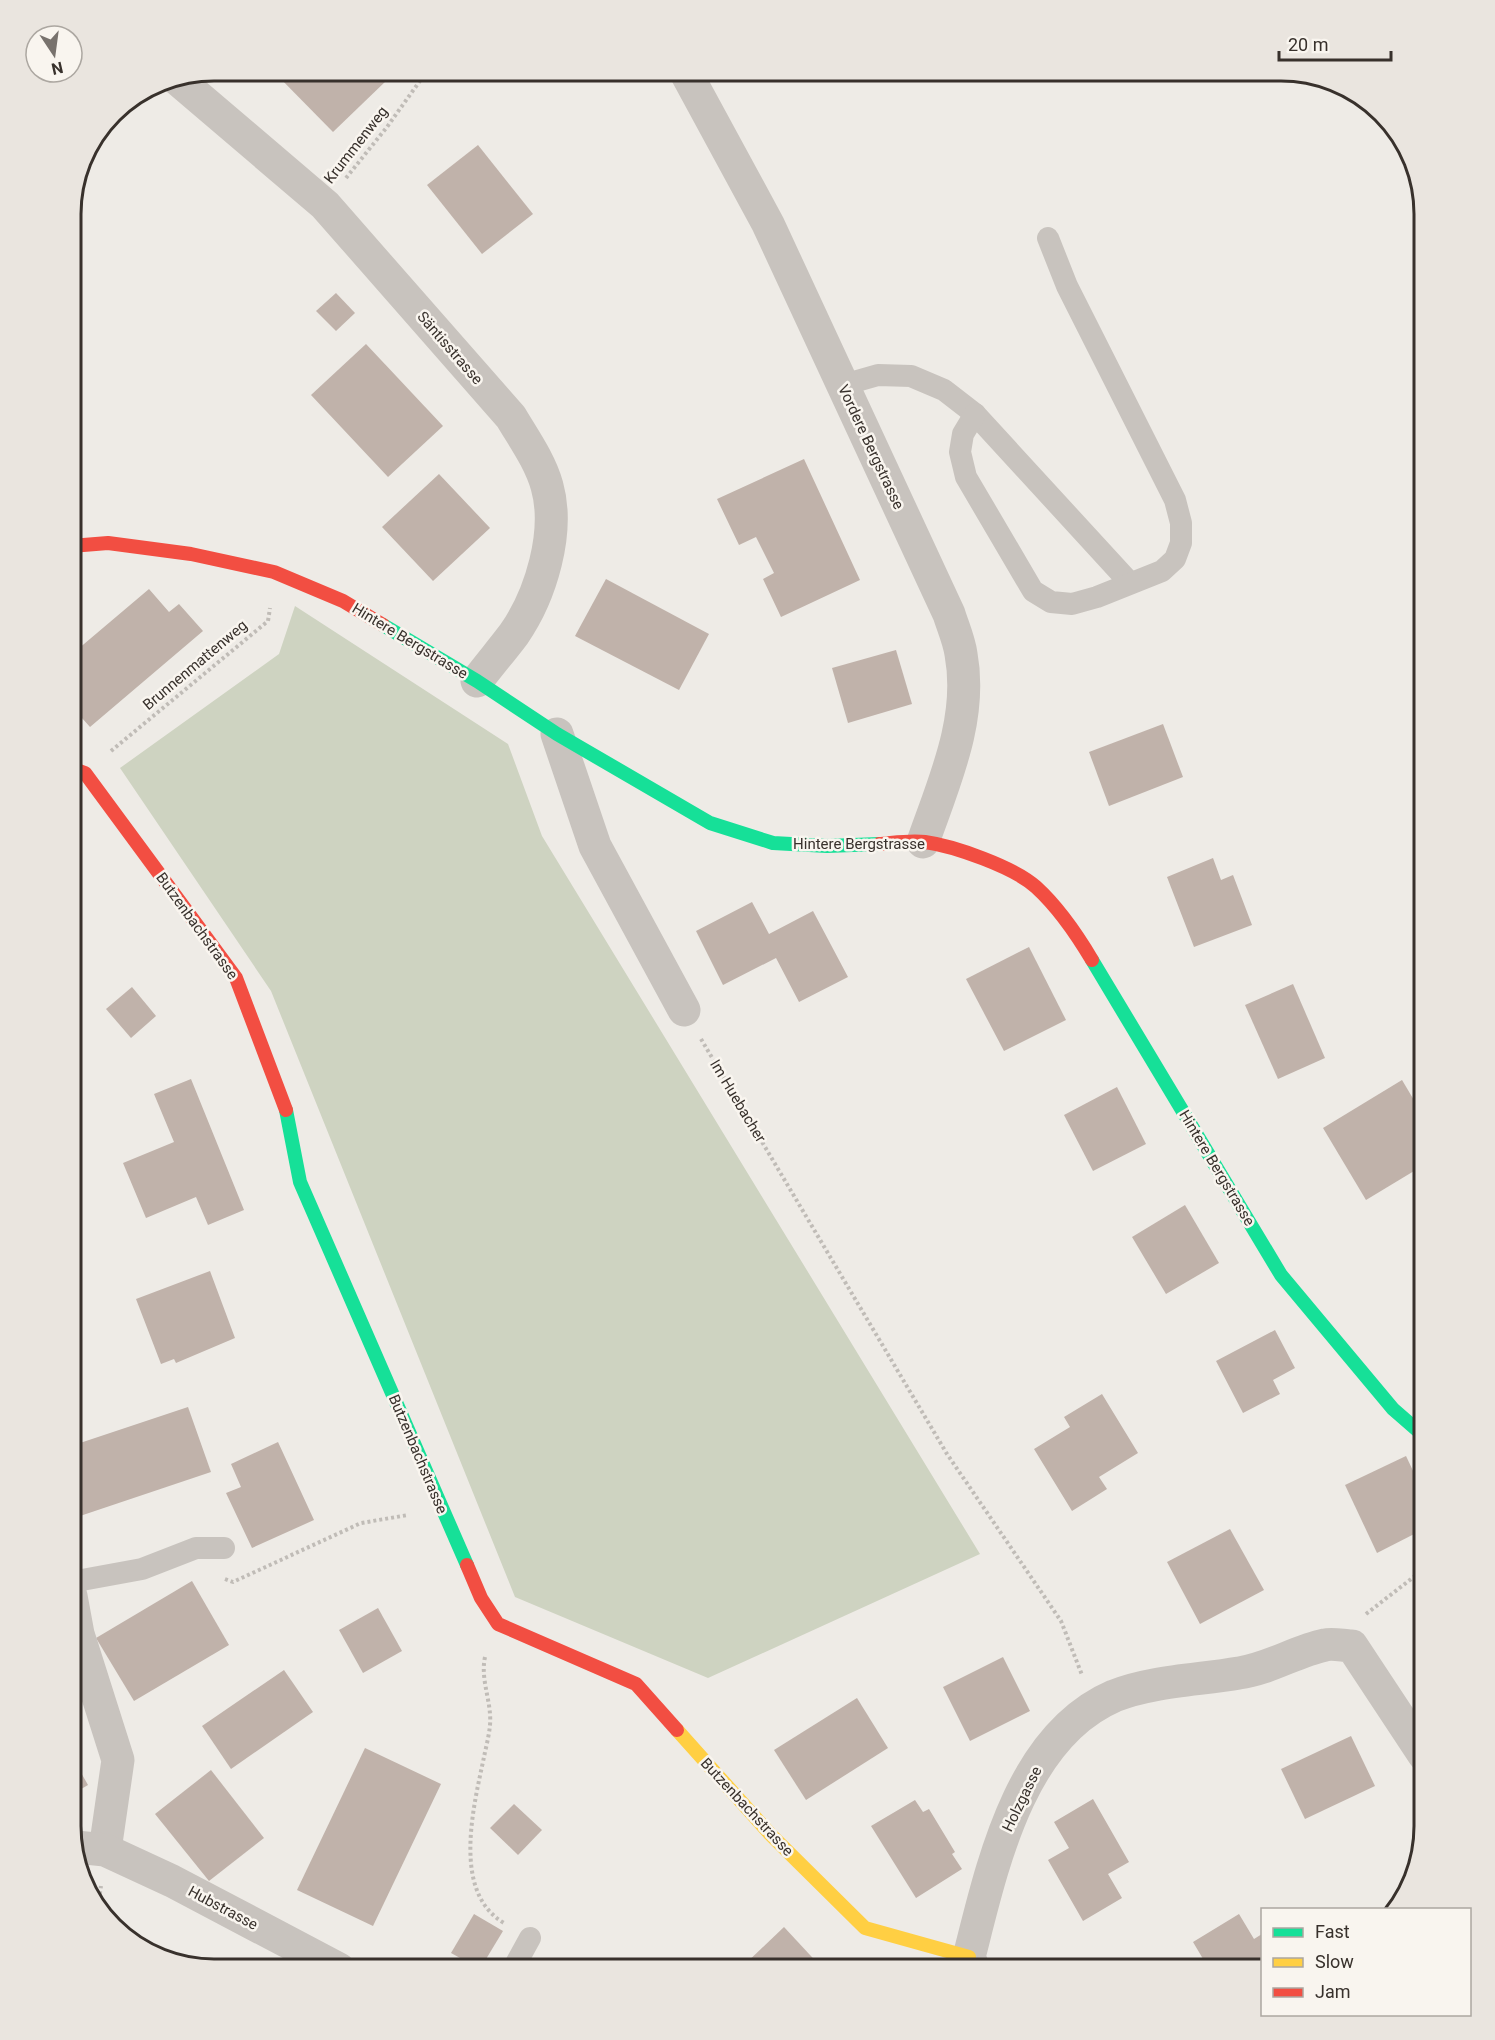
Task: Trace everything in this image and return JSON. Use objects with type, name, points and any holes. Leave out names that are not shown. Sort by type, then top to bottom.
[{"type":"street","name":"Vordere Bergstrasse","points":[[690,81],[768,224],[949,614],[961,653],[964,698],[958,741],[923,842]]},
{"type":"street","name":"Säntisstrasse","points":[[184,85],[325,204],[511,417],[535,456],[548,487],[552,532],[539,585],[515,633],[477,681]]},
{"type":"street","name":"Hintere Bergstrasse","points":[[81,545],[108,543],[191,554],[274,572],[343,601],[477,681],[557,734],[710,823],[773,843],[827,846],[923,842],[951,848],[992,862],[1034,885],[1069,922],[1281,1275],[1394,1408],[1414,1426]]},
{"type":"street","points":[[557,734],[595,846],[684,1010]]},
{"type":"street","name":"Butzenbachstrasse","points":[[81,772],[85,773],[236,978],[284,1102],[300,1182],[481,1598],[498,1624],[636,1684],[770,1834],[865,1928],[960,1959]]},
{"type":"street","points":[[81,1643],[118,1760],[95,1857]]},
{"type":"street","points":[[1327,1644],[1352,1646],[1414,1739]]},
{"type":"street","name":"Holzgasse","points":[[973,1959],[994,1862],[1022,1793],[1041,1760],[1065,1730],[1095,1707],[1115,1696],[1157,1685],[1243,1673],[1327,1644]]},
{"type":"street","name":"Hubstrasse","points":[[95,1857],[172,1881],[320,1959]]},
{"type":"lane","points":[[975,414],[963,434],[960,452],[966,477],[1033,591],[1051,602],[1072,604],[1097,597],[1161,571],[1175,559],[1181,543],[1181,523],[1175,500],[1067,286],[1048,238]]},
{"type":"lane","points":[[843,385],[878,375],[911,376],[944,390],[975,414],[1130,583]]},
{"type":"lane","points":[[81,1580],[142,1569],[196,1548],[224,1548]]},
{"type":"lane","points":[[518,1959],[530,1938]]},
{"type":"path","name":"Krummenweg","points":[[325,204],[387,127],[419,81]]},
{"type":"path","name":"Brunnenmattenweg","points":[[109,753],[268,621],[274,572]]},
{"type":"path","name":"Im Huebacher","points":[[684,1010],[947,1454],[1061,1621],[1095,1707]]},
{"type":"path","points":[[223,1578],[233,1582],[361,1523],[412,1514]]},
{"type":"path","points":[[1327,1644],[1414,1577]]},
{"type":"path","points":[[487,1651],[483,1670],[490,1724],[472,1814],[470,1862],[478,1896],[496,1918],[530,1938]]},
{"type":"path","points":[[95,1857],[97,1888]]},
{"type":"green space","points":[[295,606],[508,744],[542,836],[980,1554],[708,1678],[515,1597],[271,991],[120,768],[279,654]]},
{"type":"building","points":[[283,81],[386,81],[333,132]]},
{"type":"building","points":[[478,145],[533,214],[482,254],[427,185]]},
{"type":"building","points":[[336,293],[355,313],[336,331],[316,311]]},
{"type":"building","points":[[366,344],[443,426],[388,477],[311,395]]},
{"type":"building","points":[[804,459],[860,580],[781,617],[763,579],[774,573],[756,537],[739,545],[717,499]]},
{"type":"building","points":[[439,474],[490,528],[433,581],[382,527]]},
{"type":"building","points":[[606,579],[709,634],[679,690],[575,636]]},
{"type":"building","points":[[149,589],[169,612],[179,604],[203,631],[90,727],[81,717],[81,647]]},
{"type":"building","points":[[896,650],[912,704],[848,723],[832,668]]},
{"type":"building","points":[[1163,724],[1183,777],[1109,806],[1089,752]]},
{"type":"building","points":[[1213,858],[1221,880],[1233,875],[1252,925],[1194,947],[1167,877]]},
{"type":"building","points":[[752,902],[769,934],[813,911],[848,977],[799,1002],[776,958],[723,985],[696,931]]},
{"type":"building","points":[[1029,947],[1066,1020],[1004,1051],[966,979]]},
{"type":"building","points":[[1293,984],[1325,1058],[1278,1079],[1245,1005]]},
{"type":"building","points":[[132,987],[156,1016],[131,1038],[106,1009]]},
{"type":"building","points":[[191,1079],[244,1210],[208,1225],[196,1197],[146,1218],[123,1163],[174,1142],[154,1094]]},
{"type":"building","points":[[1402,1080],[1414,1100],[1414,1171],[1366,1200],[1323,1128]]},
{"type":"building","points":[[1117,1087],[1146,1144],[1093,1171],[1064,1115]]},
{"type":"building","points":[[1185,1205],[1219,1263],[1166,1294],[1132,1237]]},
{"type":"building","points":[[210,1271],[235,1338],[176,1363],[174,1359],[161,1364],[136,1299]]},
{"type":"building","points":[[1275,1330],[1295,1368],[1273,1380],[1280,1394],[1243,1413],[1216,1361]]},
{"type":"building","points":[[1102,1394],[1138,1453],[1099,1477],[1107,1489],[1072,1511],[1034,1449],[1070,1427],[1064,1417]]},
{"type":"building","points":[[188,1407],[211,1472],[81,1516],[81,1443]]},
{"type":"building","points":[[278,1442],[314,1520],[252,1548],[226,1493],[241,1487],[231,1464]]},
{"type":"building","points":[[1406,1456],[1414,1473],[1414,1534],[1377,1553],[1345,1485]]},
{"type":"building","points":[[1230,1529],[1264,1590],[1200,1624],[1167,1562]]},
{"type":"building","points":[[192,1581],[229,1645],[134,1701],[96,1638]]},
{"type":"building","points":[[378,1608],[402,1651],[363,1673],[339,1630]]},
{"type":"building","points":[[1003,1657],[1030,1711],[970,1741],[943,1687]]},
{"type":"building","points":[[284,1670],[313,1712],[231,1769],[202,1726]]},
{"type":"building","points":[[857,1698],[888,1748],[806,1800],[774,1750]]},
{"type":"building","points":[[1351,1736],[1375,1786],[1305,1819],[1281,1769]]},
{"type":"building","points":[[365,1748],[441,1784],[373,1926],[297,1890]]},
{"type":"building","points":[[211,1770],[264,1838],[209,1881],[155,1814]]},
{"type":"building","points":[[81,1773],[88,1785],[81,1789]]},
{"type":"building","points":[[1093,1799],[1129,1862],[1108,1874],[1122,1898],[1083,1921],[1048,1860],[1069,1848],[1054,1822]]},
{"type":"building","points":[[915,1800],[923,1812],[929,1809],[955,1852],[952,1854],[962,1869],[916,1898],[871,1826]]},
{"type":"building","points":[[514,1804],[542,1830],[518,1855],[490,1828]]},
{"type":"building","points":[[474,1914],[503,1931],[486,1959],[462,1959],[451,1953]]},
{"type":"building","points":[[1239,1914],[1254,1939],[1261,1935],[1261,1959],[1203,1959],[1193,1942]]},
{"type":"building","points":[[784,1927],[814,1959],[750,1959]]},
{"type":"traffic: fast","points":[[383,625],[477,681],[557,734],[710,823],[773,843],[827,846],[879,844]]},
{"type":"traffic: fast","points":[[1092,960],[1281,1275],[1393,1409],[1414,1427]]},
{"type":"traffic: fast","points":[[286,1110],[300,1182],[467,1565]]},
{"type":"traffic: slow","points":[[677,1730],[770,1834],[865,1928],[969,1957]]},
{"type":"traffic: jam","points":[[81,545],[108,543],[191,554],[274,572],[343,601],[383,625]]},
{"type":"traffic: jam","points":[[81,772],[85,773],[236,978],[286,1110]]},
{"type":"traffic: jam","points":[[879,844],[913,841],[937,844],[983,858],[1026,879],[1060,912],[1092,960]]},
{"type":"traffic: jam","points":[[467,1565],[481,1598],[498,1624],[636,1684],[677,1730]]}]
